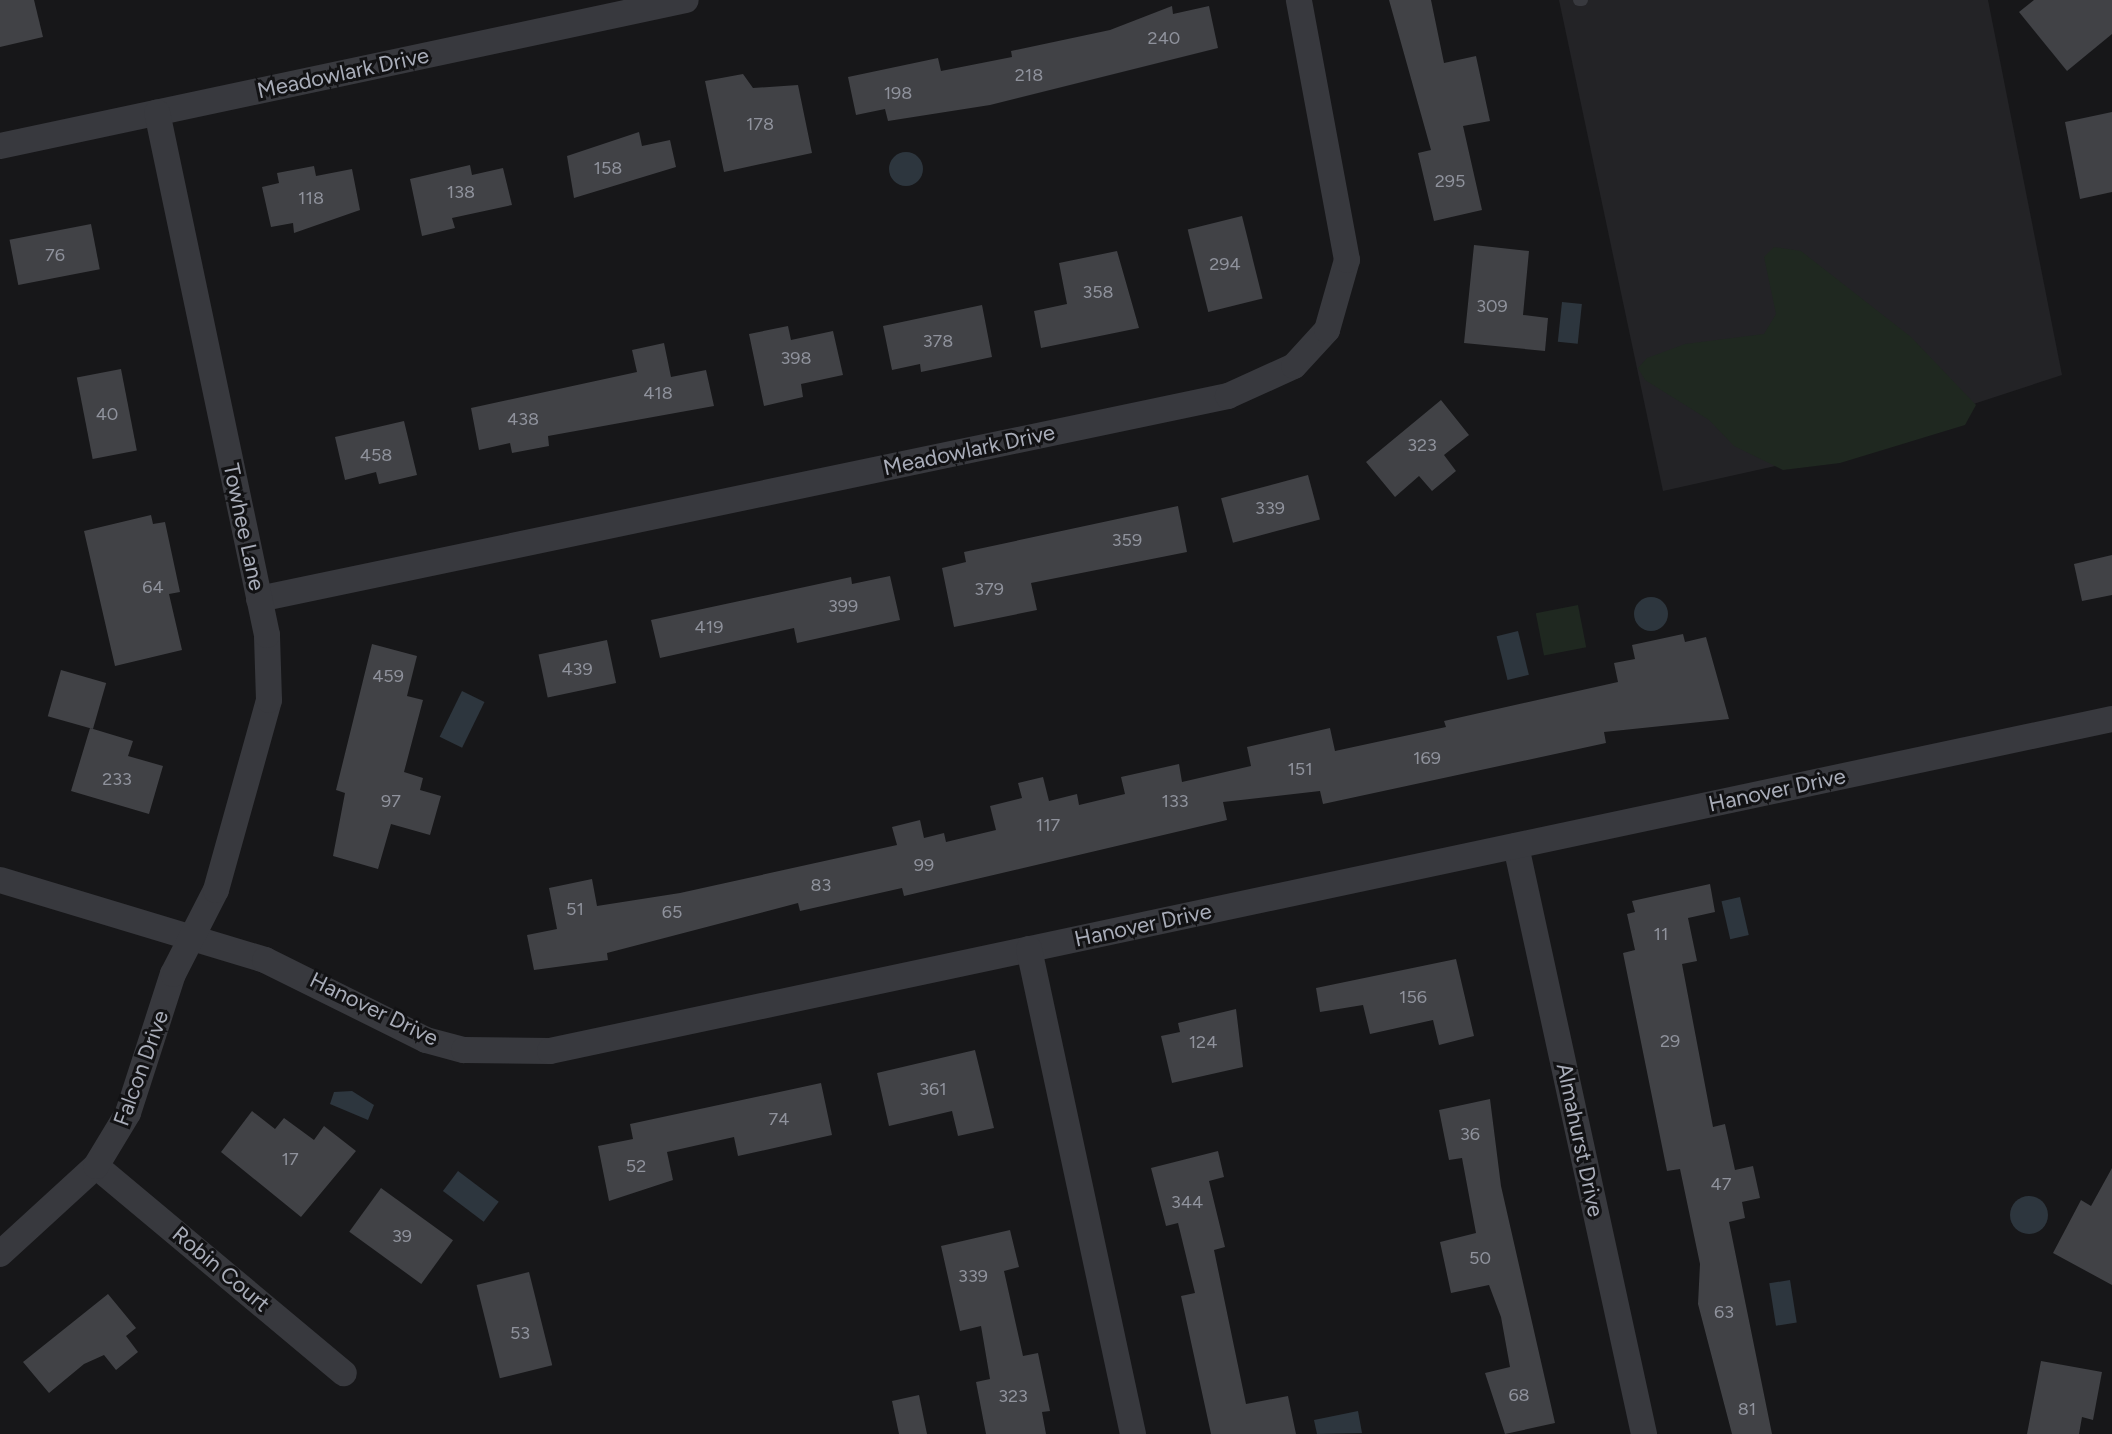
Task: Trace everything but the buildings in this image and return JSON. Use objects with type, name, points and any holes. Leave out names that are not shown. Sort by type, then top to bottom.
[{"type":"street","name":"Meadowlark Drive","points":[[0,146],[686,0]]},
{"type":"street","name":"Meadowlark Drive","points":[[259,599],[1228,396],[1294,366],[1327,330],[1347,260],[1299,0]]},
{"type":"street","name":"Towhee Lane","points":[[157,112],[272,670],[269,700],[216,890],[191,934]]},
{"type":"street","name":"Hanover Drive","points":[[0,880],[191,934],[308,976],[426,1040],[506,1053],[550,1051],[2112,719]]},
{"type":"street","name":"Almahurst Drive","points":[[1516,846],[1644,1434]]},
{"type":"street","name":"Falcon Drive","points":[[0,1254],[96,1166],[128,1113],[191,934]]},
{"type":"street","points":[[1029,949],[1133,1434]]},
{"type":"street","name":"Robin Court","points":[[96,1166],[344,1373]]},
{"type":"shaded area","points":[[1559,0],[1988,0],[2062,375],[1802,460],[1663,491]]},
{"type":"shaded area","points":[[906,152],[918,157],[923,169],[918,181],[906,186],[894,181],[889,169],[894,157]]},
{"type":"shaded area","points":[[1774,247],[1801,251],[1911,337],[1976,405],[1965,425],[1840,463],[1783,470],[1734,446],[1709,420],[1645,380],[1638,368],[1647,358],[1685,344],[1764,334],[1776,314],[1764,257]]},
{"type":"shaded area","points":[[1562,302],[1582,304],[1578,344],[1558,342]]},
{"type":"shaded area","points":[[1651,597],[1663,602],[1668,614],[1663,626],[1651,631],[1639,626],[1634,614],[1639,602]]},
{"type":"shaded area","points":[[1578,605],[1586,647],[1544,655],[1536,613]]},
{"type":"shaded area","points":[[1518,631],[1529,675],[1508,680],[1497,636]]},
{"type":"shaded area","points":[[462,691],[484,702],[462,748],[440,737]]},
{"type":"shaded area","points":[[1740,897],[1749,935],[1730,939],[1721,901]]},
{"type":"shaded area","points":[[352,1091],[374,1105],[368,1120],[330,1104],[334,1092]]},
{"type":"shaded area","points":[[458,1171],[499,1202],[484,1222],[443,1191]]},
{"type":"shaded area","points":[[2029,1196],[2042,1202],[2048,1215],[2042,1228],[2029,1234],[2016,1228],[2010,1215],[2016,1202]]},
{"type":"shaded area","points":[[1790,1280],[1797,1322],[1776,1326],[1769,1283]]},
{"type":"shaded area","points":[[1358,1411],[1362,1433],[1317,1434],[1314,1420]]}]
